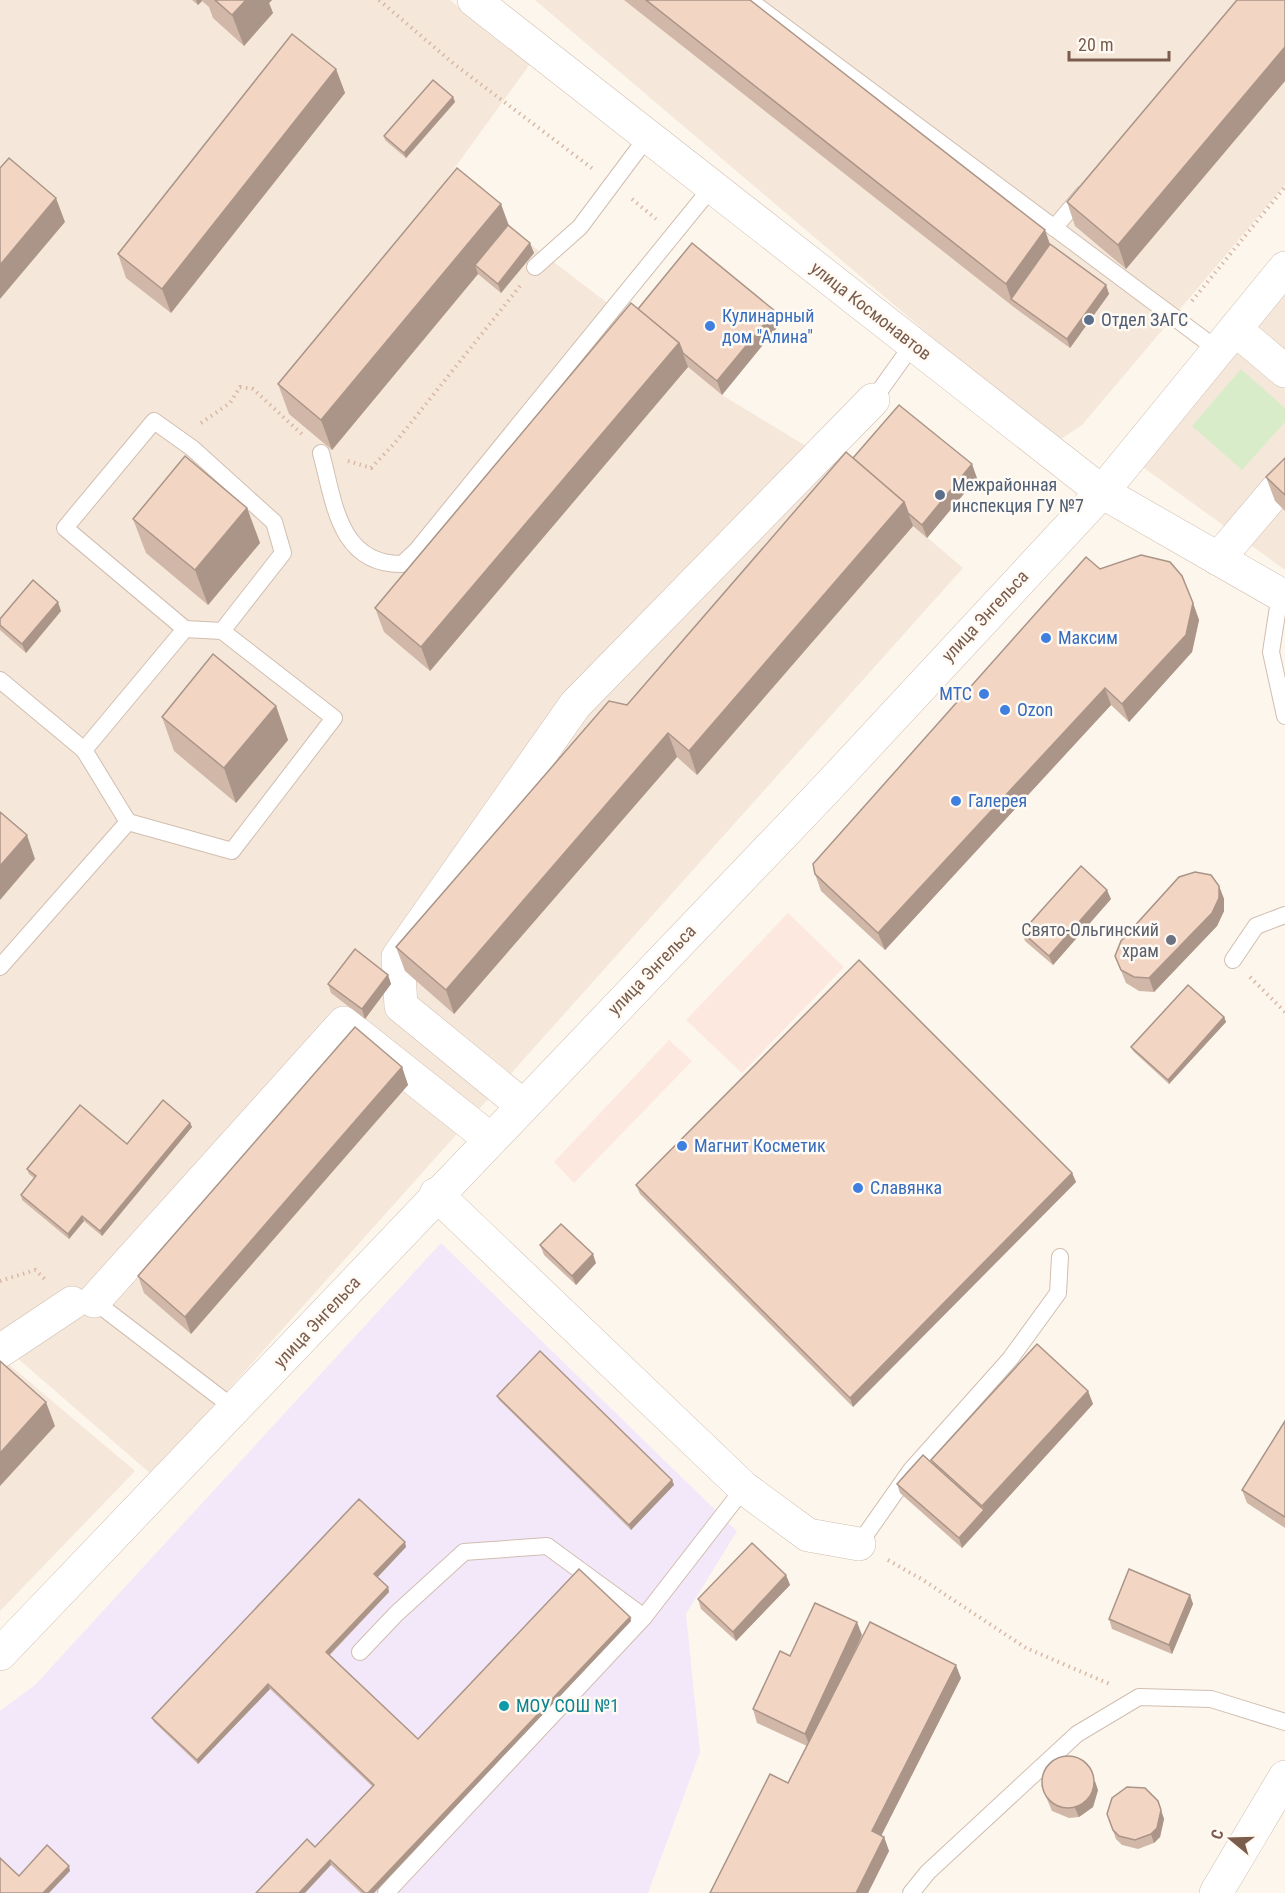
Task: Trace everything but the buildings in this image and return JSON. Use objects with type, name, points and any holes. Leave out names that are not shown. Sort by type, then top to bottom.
[{"type":"street","name":"улица Космонавтов","points":[[474,0],[1102,492],[1282,596]]},
{"type":"street","name":"улица Энгельса","points":[[0,1654],[235,1409],[436,1194],[827,788],[1102,492],[1285,268]]},
{"type":"street","points":[[1226,339],[1285,371]]},
{"type":"street","points":[[522,1105],[400,1006],[398,957],[575,705],[873,400]]},
{"type":"street","points":[[1218,559],[1285,480]]},
{"type":"street","points":[[0,1351],[83,1302],[344,1023],[490,1139]]},
{"type":"street","points":[[436,1194],[744,1488],[808,1535],[859,1544]]},
{"type":"street","points":[[1216,1893],[1285,1778]]},
{"type":"lane","points":[[749,0],[1177,320],[1226,339]]},
{"type":"lane","points":[[535,267],[580,227],[648,136]]},
{"type":"lane","points":[[1054,228],[1093,183]]},
{"type":"lane","points":[[321,453],[342,530],[358,550],[386,564],[402,564],[424,541],[711,186]]},
{"type":"lane","points":[[873,400],[913,344]]},
{"type":"lane","points":[[0,680],[84,750],[128,822],[232,851],[334,718],[222,632],[186,629],[65,528],[154,421],[192,448],[274,522],[283,553],[222,632]]},
{"type":"lane","points":[[1282,596],[1270,652],[1285,716]]},
{"type":"lane","points":[[84,750],[186,629]]},
{"type":"lane","points":[[0,967],[128,822]]},
{"type":"lane","points":[[1233,960],[1256,926],[1285,915]]},
{"type":"lane","points":[[859,1544],[912,1470],[1010,1359],[1059,1293],[1060,1257]]},
{"type":"lane","points":[[83,1302],[235,1409]]},
{"type":"lane","points":[[386,1893],[644,1617],[744,1488]]},
{"type":"lane","points":[[360,1652],[396,1614],[464,1552],[547,1546],[644,1617]]},
{"type":"lane","points":[[911,1893],[936,1864],[1077,1734],[1139,1697],[1211,1699],[1285,1722]]},
{"type":"path","points":[[379,0],[454,64],[613,184],[662,224]]},
{"type":"path","points":[[1177,320],[1285,188]]},
{"type":"path","points":[[175,436],[211,417],[230,403],[240,387],[253,388],[321,453],[371,468],[394,444],[535,267]]},
{"type":"path","points":[[1233,960],[1285,1012]]},
{"type":"path","points":[[0,1281],[35,1270]]},
{"type":"path","points":[[859,1544],[923,1580],[1026,1648],[1139,1697]]},
{"type":"shaded area","points":[[0,0],[450,0],[530,64],[446,180],[639,327],[722,395],[855,476],[963,568],[152,1475],[0,1343]]},
{"type":"shaded area","points":[[535,0],[1285,0],[1285,185],[1082,425],[1061,439],[1032,422]]},
{"type":"shaded area","points":[[1285,290],[1285,570],[1140,465]]},
{"type":"shaded area","points":[[788,913],[844,967],[742,1073],[686,1020]]},
{"type":"shaded area","points":[[669,1040],[692,1061],[574,1183],[554,1162]]},
{"type":"shaded area","points":[[441,1243],[737,1531],[686,1614],[700,1752],[648,1893],[0,1893],[0,1711],[35,1685]]},
{"type":"shaded area","points":[[0,1357],[135,1471],[0,1611]]},
{"type":"green space","points":[[1241,369],[1285,408],[1285,422],[1242,470],[1192,426]]},
{"type":"place","name":"Отдел ЗАГС","points":[[1089,320]]},
{"type":"place","name":"Кулинарный дом \"Алина\"","points":[[710,326]]},
{"type":"place","name":"Межрайонная инспекция ГУ №7","points":[[940,495]]},
{"type":"place","name":"Максим","points":[[1046,638]]},
{"type":"place","name":"МТС","points":[[984,694]]},
{"type":"place","name":"Ozon","points":[[1005,710]]},
{"type":"place","name":"Галерея","points":[[956,801]]},
{"type":"place","name":"Свято-Ольгинский храм","points":[[1171,940]]},
{"type":"place","name":"Магнит Косметик","points":[[682,1146]]},
{"type":"place","name":"Славянка","points":[[858,1188]]},
{"type":"place","name":"МОУ СОШ №1","points":[[504,1706]]}]
